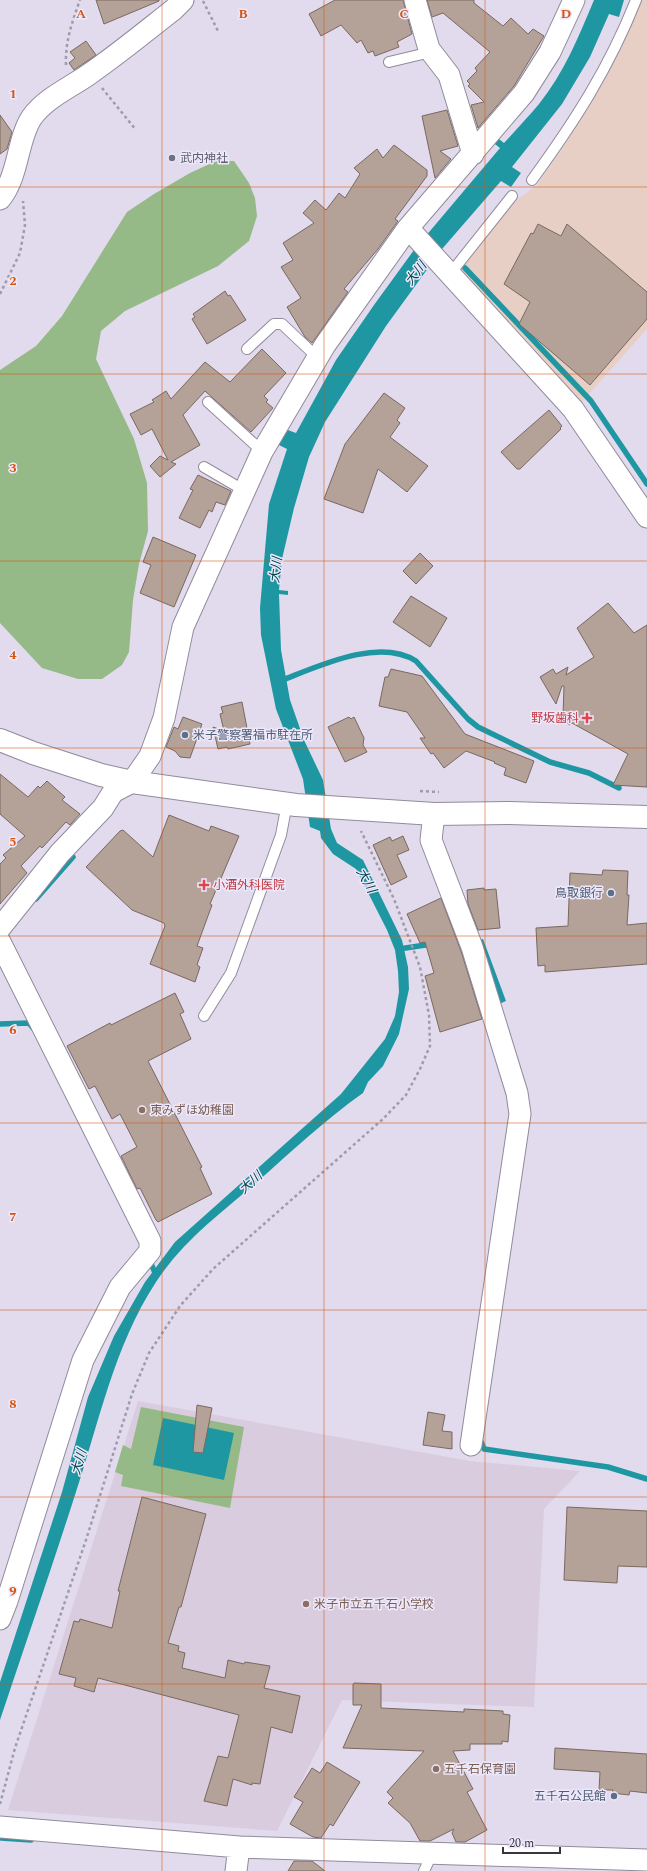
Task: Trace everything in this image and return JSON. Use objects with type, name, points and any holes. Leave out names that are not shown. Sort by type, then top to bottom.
[{"type":"street","points":[[0,199],[6,192],[11,180],[32,117],[68,87],[91,73],[173,10],[183,0]]},
{"type":"street","points":[[415,0],[421,24],[431,52],[449,75],[473,154]]},
{"type":"street","points":[[0,928],[60,853],[103,808],[113,792],[132,782],[150,756],[164,718],[183,627],[263,452],[318,358],[473,154],[524,93],[550,52],[574,0]]},
{"type":"street","points":[[414,233],[573,409],[647,517]]},
{"type":"street","points":[[0,740],[33,753],[101,775],[132,782],[292,804],[434,814],[570,814],[647,818]]},
{"type":"street","points":[[434,814],[431,840],[472,947],[517,1093],[520,1114],[471,1445]]},
{"type":"street","points":[[0,942],[150,1241],[150,1251],[120,1287],[83,1360],[2,1606]]},
{"type":"street","points":[[0,1827],[428,1862],[474,1863],[647,1860]]},
{"type":"street","points":[[236,1871],[239,1847]]},
{"type":"lane","points":[[532,180],[576,118],[601,77],[614,53],[636,0]]},
{"type":"lane","points":[[389,62],[431,52]]},
{"type":"lane","points":[[450,274],[512,196]]},
{"type":"lane","points":[[247,349],[274,324],[282,324],[318,358]]},
{"type":"lane","points":[[208,402],[263,452]]},
{"type":"lane","points":[[204,468],[244,491]]},
{"type":"lane","points":[[204,1016],[231,973],[292,804]]},
{"type":"path","points":[[68,87],[67,46],[69,30],[80,0]]},
{"type":"path","points":[[202,0],[219,33]]},
{"type":"path","points":[[91,73],[136,130]]},
{"type":"path","points":[[0,294],[20,253],[25,225],[23,200]]},
{"type":"path","points":[[0,1804],[15,1748],[86,1540],[132,1394],[149,1353],[180,1306],[213,1269],[382,1119],[406,1095],[430,1046],[429,1015],[420,967],[394,899],[362,831]]},
{"type":"shaded area","points":[[641,0],[647,0],[647,329],[581,403],[459,269],[517,200],[537,185],[568,140],[604,81],[622,47]]},
{"type":"shaded area","name":"米子市立五千石小学校","points":[[138,1401],[470,1461],[580,1471],[544,1509],[534,1707],[342,1700],[277,1831],[8,1810]]},
{"type":"green space","points":[[216,161],[234,161],[249,183],[255,198],[257,216],[249,241],[218,266],[125,311],[101,331],[96,359],[134,439],[147,483],[148,531],[139,564],[133,600],[129,652],[122,665],[102,679],[78,679],[42,668],[0,623],[0,370],[36,346],[62,316],[127,212],[190,173]]},
{"type":"green space","points":[[141,1407],[244,1427],[230,1508],[121,1486],[123,1475],[115,1472],[123,1445],[131,1449]]},
{"type":"water","name":"大川","points":[[594,0],[624,0],[619,17],[609,14],[590,57],[562,104],[512,167],[521,173],[511,187],[501,181],[442,249],[386,326],[325,422],[309,457],[294,508],[282,559],[279,590],[288,591],[288,595],[279,594],[281,650],[290,700],[304,740],[323,780],[331,829],[337,843],[363,860],[402,940],[408,967],[409,989],[399,1034],[383,1066],[368,1082],[363,1093],[309,1136],[190,1241],[166,1267],[141,1307],[118,1359],[84,1468],[0,1720],[0,1682],[62,1492],[88,1397],[114,1336],[145,1282],[175,1242],[341,1094],[385,1039],[395,1016],[399,992],[395,950],[387,930],[356,869],[333,854],[321,838],[320,831],[310,827],[303,779],[276,709],[261,635],[260,608],[269,504],[287,449],[277,444],[285,429],[296,433],[336,360],[374,305],[414,250],[500,148],[491,141],[495,136],[504,143],[535,109],[548,92],[570,54]]},
{"type":"water","points":[[483,939],[506,1001],[499,1004],[477,941]]},
{"type":"water","points":[[163,1418],[234,1433],[224,1480],[153,1465]]},
{"type":"building","points":[[96,0],[159,0],[159,1],[104,24]]},
{"type":"building","points":[[335,0],[403,0],[412,34],[397,42],[399,47],[375,56],[373,51],[368,53],[361,40],[357,43],[341,25],[321,36],[309,14]]},
{"type":"building","points":[[427,0],[474,0],[474,3],[503,26],[511,18],[528,34],[533,29],[544,36],[514,86],[478,128],[471,105],[484,102],[468,86],[470,84],[467,81],[477,71],[475,68],[490,52],[443,13],[432,17]]},
{"type":"building","points":[[86,41],[96,55],[74,70],[69,63],[75,58],[70,52]]},
{"type":"building","points":[[447,110],[458,146],[440,151],[451,159],[435,178],[422,116]]},
{"type":"building","points":[[0,115],[12,132],[7,149],[0,154]]},
{"type":"building","points":[[394,145],[427,170],[427,176],[395,219],[398,221],[378,249],[344,289],[348,292],[312,343],[305,337],[287,307],[301,298],[281,267],[293,260],[283,243],[314,223],[303,213],[315,200],[326,210],[339,193],[345,198],[360,174],[354,168],[377,149],[383,158]]},
{"type":"building","points":[[538,224],[561,236],[567,224],[647,292],[647,319],[590,385],[519,324],[530,302],[504,284],[531,233],[533,234]]},
{"type":"building","points":[[225,291],[228,296],[230,295],[246,320],[207,344],[192,319],[195,317],[193,314]]},
{"type":"building","points":[[262,349],[286,373],[264,396],[268,400],[266,402],[273,408],[251,432],[205,391],[183,415],[200,445],[171,462],[176,464],[160,477],[150,466],[160,456],[168,460],[152,429],[141,435],[130,414],[154,402],[152,400],[166,391],[171,399],[205,362],[230,382]]},
{"type":"building","points":[[384,393],[405,408],[397,420],[400,423],[390,437],[428,466],[407,492],[378,469],[363,513],[324,499],[345,444]]},
{"type":"building","points":[[549,410],[562,426],[560,428],[561,429],[520,469],[517,469],[501,452]]},
{"type":"building","points":[[198,475],[231,491],[225,505],[216,502],[212,512],[209,510],[200,528],[179,518],[193,490],[190,489]]},
{"type":"building","points":[[153,537],[196,555],[174,607],[140,593],[151,565],[143,562]]},
{"type":"building","points":[[420,553],[433,566],[416,584],[403,571]]},
{"type":"building","points":[[411,596],[447,618],[430,647],[393,622]]},
{"type":"building","points":[[608,603],[634,633],[647,625],[647,787],[613,785],[628,754],[572,723],[569,725],[563,715],[564,686],[562,686],[556,704],[540,677],[553,669],[556,674],[568,667],[566,675],[594,657],[577,628]]},
{"type":"building","points":[[391,669],[422,676],[465,734],[534,761],[526,783],[504,775],[506,768],[494,763],[495,762],[466,751],[444,768],[433,753],[431,754],[420,738],[425,738],[407,712],[379,706],[385,677],[388,677]]},
{"type":"building","points":[[242,702],[250,744],[228,749],[227,747],[218,749],[213,727],[224,731],[220,714],[223,713],[221,707]]},
{"type":"building","points":[[183,717],[202,724],[190,758],[180,757],[175,751],[166,747],[174,727],[178,729]]},
{"type":"building","points":[[349,717],[351,719],[354,717],[364,738],[363,745],[367,752],[345,762],[328,727]]},
{"type":"building","points":[[0,774],[28,797],[38,786],[40,788],[47,781],[65,797],[62,800],[80,814],[70,825],[66,822],[42,848],[40,846],[21,866],[27,873],[0,904],[0,864],[6,858],[3,855],[25,836],[0,814]]},
{"type":"building","points":[[169,815],[209,831],[211,826],[239,836],[210,904],[212,905],[197,946],[203,948],[197,965],[200,967],[195,982],[150,964],[165,926],[164,923],[132,910],[86,867],[120,831],[123,830],[153,857]]},
{"type":"building","points":[[403,836],[409,850],[397,855],[407,877],[391,885],[373,845],[390,837],[392,841]]},
{"type":"building","points":[[603,870],[628,871],[627,895],[629,895],[627,925],[647,923],[647,964],[545,972],[545,965],[538,966],[536,928],[568,926],[570,873],[602,875]]},
{"type":"building","points":[[484,888],[484,890],[496,889],[500,928],[478,930],[468,904],[467,890]]},
{"type":"building","points":[[441,898],[461,951],[482,1019],[440,1032],[425,976],[434,973],[425,942],[420,943],[407,914]]},
{"type":"building","points":[[175,993],[184,1012],[180,1014],[191,1039],[148,1061],[202,1167],[200,1168],[212,1194],[158,1222],[140,1188],[137,1189],[121,1156],[137,1147],[120,1114],[112,1119],[95,1086],[89,1089],[67,1046],[110,1023],[111,1025]]},
{"type":"building","points":[[197,1405],[212,1408],[203,1453],[193,1452]]},
{"type":"building","points":[[428,1412],[445,1415],[442,1431],[452,1432],[452,1449],[423,1445]]},
{"type":"building","points":[[142,1497],[206,1514],[181,1607],[179,1607],[168,1643],[179,1646],[178,1651],[185,1653],[182,1668],[225,1678],[228,1660],[244,1664],[245,1662],[270,1666],[264,1688],[300,1696],[292,1733],[271,1727],[260,1784],[252,1783],[252,1785],[233,1779],[227,1806],[204,1801],[218,1756],[228,1758],[239,1715],[98,1678],[94,1692],[74,1686],[76,1678],[59,1674],[74,1621],[79,1622],[80,1619],[112,1628],[120,1591],[118,1591]]},
{"type":"building","points":[[567,1507],[647,1511],[647,1567],[618,1566],[617,1583],[564,1580]]},
{"type":"building","points":[[354,1683],[381,1684],[381,1708],[464,1712],[464,1709],[503,1711],[503,1714],[510,1715],[508,1742],[502,1741],[502,1744],[470,1744],[470,1750],[453,1751],[473,1789],[467,1792],[487,1830],[465,1842],[456,1842],[452,1833],[454,1829],[430,1841],[420,1841],[410,1823],[388,1803],[393,1798],[387,1792],[424,1751],[343,1748],[362,1705],[353,1705]]},
{"type":"building","points":[[555,1748],[647,1754],[647,1793],[630,1791],[629,1795],[612,1793],[613,1790],[599,1790],[600,1772],[554,1769]]},
{"type":"building","points":[[327,1762],[360,1782],[333,1826],[330,1824],[321,1838],[313,1837],[290,1824],[303,1802],[294,1797],[312,1768],[320,1773]]},
{"type":"building","points":[[294,1861],[312,1861],[325,1871],[288,1871]]},
{"type":"waterway","points":[[465,268],[591,401],[647,484]]},
{"type":"waterway","points":[[280,681],[329,662],[348,657],[366,653],[384,652],[401,654],[416,661],[468,719],[478,727],[550,762],[589,773],[619,788]]},
{"type":"waterway","points":[[36,899],[73,857]]},
{"type":"waterway","points":[[399,949],[432,944]]},
{"type":"waterway","points":[[0,1024],[29,1023],[33,1028]]},
{"type":"waterway","points":[[149,1259],[156,1275]]},
{"type":"waterway","points":[[480,1439],[484,1449],[608,1467],[647,1479]]},
{"type":"waterway","points":[[1,1838],[31,1840]]},
{"type":"place","name":"武内神社","points":[[172,158]]},
{"type":"place","name":"野坂歯科","points":[[587,718]]},
{"type":"place","name":"米子警察署福市駐在所","points":[[185,735]]},
{"type":"place","name":"小酒外科医院","points":[[204,885]]},
{"type":"place","name":"鳥取銀行","points":[[611,893]]},
{"type":"place","name":"東みずほ幼稚園","points":[[142,1110]]},
{"type":"place","name":"米子市立五千石小学校","points":[[306,1604]]},
{"type":"place","name":"五千石保育園","points":[[436,1769]]},
{"type":"place","name":"五千石公民館","points":[[614,1796]]}]
